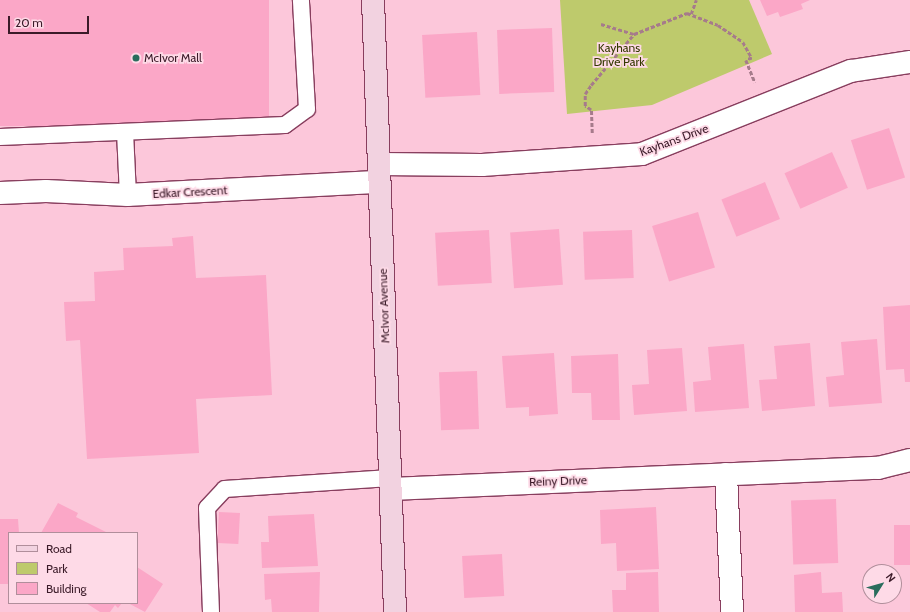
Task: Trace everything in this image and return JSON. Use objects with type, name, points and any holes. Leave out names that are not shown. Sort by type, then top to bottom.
[{"type":"street","name":"McIvor Avenue","points":[[373,0],[395,612]]},
{"type":"street","name":"Kayhans Drive","points":[[379,173],[593,160],[642,154],[765,107],[851,71],[910,62]]},
{"type":"street","name":"Edkar Crescent","points":[[0,193],[46,191],[128,195],[379,173]]},
{"type":"street","name":"Reiny Drive","points":[[391,483],[726,474],[878,468],[910,460]]},
{"type":"street","points":[[726,474],[732,612]]},
{"type":"lane","points":[[0,137],[285,126],[307,109],[301,0]]},
{"type":"lane","points":[[125,132],[128,195]]},
{"type":"lane","points":[[211,612],[207,508],[225,489],[391,483]]},
{"type":"path","points":[[691,14],[696,0]]},
{"type":"path","points":[[593,160],[591,110],[585,106],[585,94],[634,34],[687,13],[718,25],[743,42],[752,58],[746,60],[765,107]]},
{"type":"path","points":[[601,24],[634,34]]},
{"type":"green space","name":"Kayhans Drive Park","points":[[560,0],[749,0],[772,54],[652,105],[567,114]]},
{"type":"building","name":"McIvor Mall","points":[[0,0],[269,0],[269,126],[0,126]]},
{"type":"building","points":[[760,0],[810,0],[801,4],[803,9],[780,17],[778,12],[767,16]]},
{"type":"building","points":[[552,28],[554,92],[499,94],[497,30]]},
{"type":"building","points":[[477,32],[480,95],[425,98],[422,35]]},
{"type":"building","points":[[889,128],[905,177],[867,190],[851,140]]},
{"type":"building","points":[[832,152],[848,188],[800,209],[784,173]]},
{"type":"building","points":[[765,182],[780,219],[736,237],[721,200]]},
{"type":"building","points":[[698,212],[715,267],[669,281],[652,226]]},
{"type":"building","points":[[559,229],[563,285],[514,288],[510,232]]},
{"type":"building","points":[[489,230],[492,283],[438,286],[435,233]]},
{"type":"building","points":[[632,230],[634,278],[585,280],[583,232]]},
{"type":"building","points":[[193,236],[196,278],[266,275],[272,395],[196,399],[199,453],[87,459],[80,340],[66,341],[64,302],[95,301],[94,272],[124,270],[123,248],[173,246],[172,238]]},
{"type":"building","points":[[910,305],[910,382],[905,382],[904,369],[886,370],[883,307]]},
{"type":"building","points":[[877,339],[882,403],[829,407],[826,377],[844,375],[841,342]]},
{"type":"building","points":[[810,343],[815,406],[762,411],[759,380],[777,379],[774,346]]},
{"type":"building","points":[[744,344],[749,408],[695,412],[693,382],[711,380],[708,347]]},
{"type":"building","points":[[682,348],[687,411],[634,415],[632,385],[649,384],[647,350]]},
{"type":"building","points":[[554,353],[558,414],[529,416],[529,407],[506,408],[502,356]]},
{"type":"building","points":[[618,354],[620,420],[592,420],[591,393],[572,393],[571,356]]},
{"type":"building","points":[[477,371],[479,429],[441,430],[439,372]]},
{"type":"building","points":[[836,499],[838,563],[793,565],[791,501]]},
{"type":"building","points":[[58,503],[78,513],[76,517],[106,532],[42,532]]},
{"type":"building","points":[[656,507],[659,569],[617,571],[616,543],[601,544],[600,510]]},
{"type":"building","points":[[219,512],[240,513],[238,544],[217,543]]},
{"type":"building","points":[[314,514],[318,566],[262,568],[261,542],[269,542],[268,516]]},
{"type":"building","points":[[0,519],[18,519],[19,532],[8,532],[8,584],[0,584]]},
{"type":"building","points":[[894,525],[910,525],[910,565],[894,564]]},
{"type":"building","points":[[502,554],[504,596],[464,598],[462,556]]},
{"type":"building","points":[[138,568],[163,584],[145,612],[130,604],[138,604]]},
{"type":"building","points":[[320,572],[319,612],[272,612],[271,599],[265,600],[264,574]]},
{"type":"building","points":[[658,572],[659,612],[613,612],[612,590],[626,590],[626,573]]},
{"type":"building","points":[[821,572],[822,593],[842,592],[843,612],[795,612],[794,575]]},
{"type":"building","points":[[88,604],[121,604],[118,608],[115,605],[110,612],[100,612]]},
{"type":"place","name":"McIvor Mall","points":[[136,58]]}]
